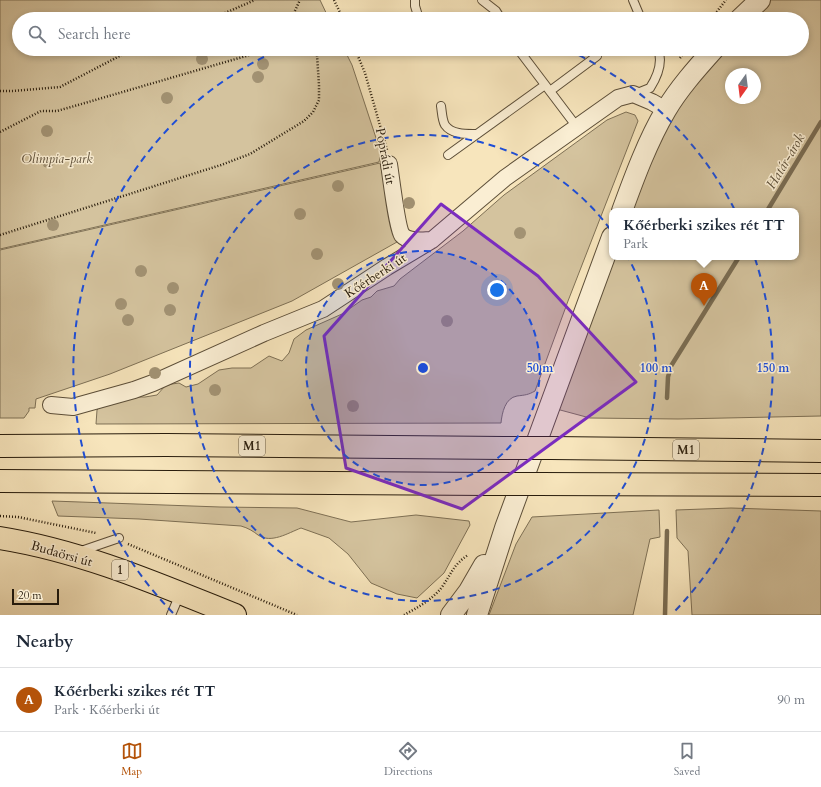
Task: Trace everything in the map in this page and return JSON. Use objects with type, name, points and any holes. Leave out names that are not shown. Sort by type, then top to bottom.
[{"type":"main road","name":"M1","points":[[0,446],[166,445],[821,451]]},
{"type":"main road","points":[[0,481],[821,485]]},
{"type":"main road","name":"Budaörsi út","points":[[0,538],[72,554],[141,576],[235,615]]},
{"type":"street","points":[[747,12],[760,0]]},
{"type":"street","points":[[623,208],[649,145],[666,110],[691,75],[708,56]]},
{"type":"street","points":[[633,94],[666,110]]},
{"type":"street","name":"Kőérberki út","points":[[51,405],[73,407],[153,383],[264,333],[323,309],[387,267],[432,240],[506,178],[618,98],[633,94]]},
{"type":"street","name":"Poprádi út","points":[[389,164],[398,226],[403,236],[418,241],[432,240]]},
{"type":"street","points":[[477,615],[505,528],[609,245]]},
{"type":"street","points":[[451,615],[469,591],[505,528]]},
{"type":"lane","points":[[415,0],[417,12]]},
{"type":"lane","points":[[482,0],[497,12]]},
{"type":"lane","points":[[633,0],[637,12]]},
{"type":"lane","points":[[523,56],[577,127]]},
{"type":"lane","points":[[448,155],[477,134],[597,56]]},
{"type":"lane","points":[[633,94],[650,88],[656,78],[661,56]]},
{"type":"lane","points":[[441,106],[444,124],[449,129],[460,134],[477,134]]},
{"type":"lane","points":[[72,554],[117,538]]},
{"type":"lane","points":[[171,615],[180,593]]},
{"type":"path","points":[[227,12],[255,0]]},
{"type":"path","points":[[294,12],[300,0]]},
{"type":"path","points":[[334,0],[340,12]]},
{"type":"path","points":[[717,12],[726,0]]},
{"type":"path","points":[[0,91],[60,87],[119,56]]},
{"type":"path","points":[[0,132],[41,111],[57,111],[246,56]]},
{"type":"path","points":[[0,235],[221,165],[250,154],[304,121],[313,112],[319,100],[317,56]]},
{"type":"path","name":"Poprádi út","points":[[358,56],[369,87],[386,144],[389,164]]},
{"type":"path","points":[[0,516],[18,517],[117,538],[296,615]]},
{"type":"path","points":[[404,615],[429,600],[442,588],[456,564],[470,554]]},
{"type":"highlighted area","points":[[441,204],[538,276],[636,382],[462,509],[346,468],[324,336]]},
{"type":"green space","name":"Olimpia-park","points":[[0,0],[320,0],[326,12],[12,12],[12,56],[348,56],[352,65],[381,153],[379,162],[0,249]]},
{"type":"green space","points":[[760,0],[821,0],[821,416],[678,419],[590,418],[549,407],[611,260],[799,260],[799,208],[623,208],[649,145],[709,56],[809,56],[809,12],[747,12]]},
{"type":"green space","points":[[626,112],[635,115],[638,121],[568,301],[535,391],[513,397],[505,406],[501,423],[96,424],[97,410],[102,405],[132,397],[157,395],[165,386],[172,384],[179,383],[186,387],[198,384],[219,370],[251,368],[269,356],[282,361],[289,353],[294,339],[306,330],[342,314],[362,300],[371,297],[377,291],[394,286],[400,279],[463,231],[504,195],[607,120]]},
{"type":"green space","points":[[380,163],[397,242],[292,301],[110,374],[36,399],[35,408],[29,408],[29,411],[24,418],[0,418],[0,250]]},
{"type":"green space","points":[[52,501],[297,508],[351,522],[416,515],[469,521],[470,525],[444,573],[417,598],[397,594],[371,583],[348,554],[329,538],[301,528],[280,537],[268,538],[258,535],[241,526],[139,519],[58,516]]},
{"type":"green space","points":[[731,508],[821,511],[821,615],[692,615],[688,551],[677,538],[676,510]]},
{"type":"green space","points":[[659,510],[660,537],[650,539],[633,615],[489,615],[516,544],[532,517]]},
{"type":"waterway","name":"Határ-árok","points":[[769,208],[821,122]]},
{"type":"waterway","name":"Határ-árok","points":[[667,398],[668,377],[671,366],[737,260]]},
{"type":"waterway","name":"Határ-árok","points":[[665,615],[667,531]]},
{"type":"place","name":"Kőérberki szikes rét TT","points":[[704,306]]}]
